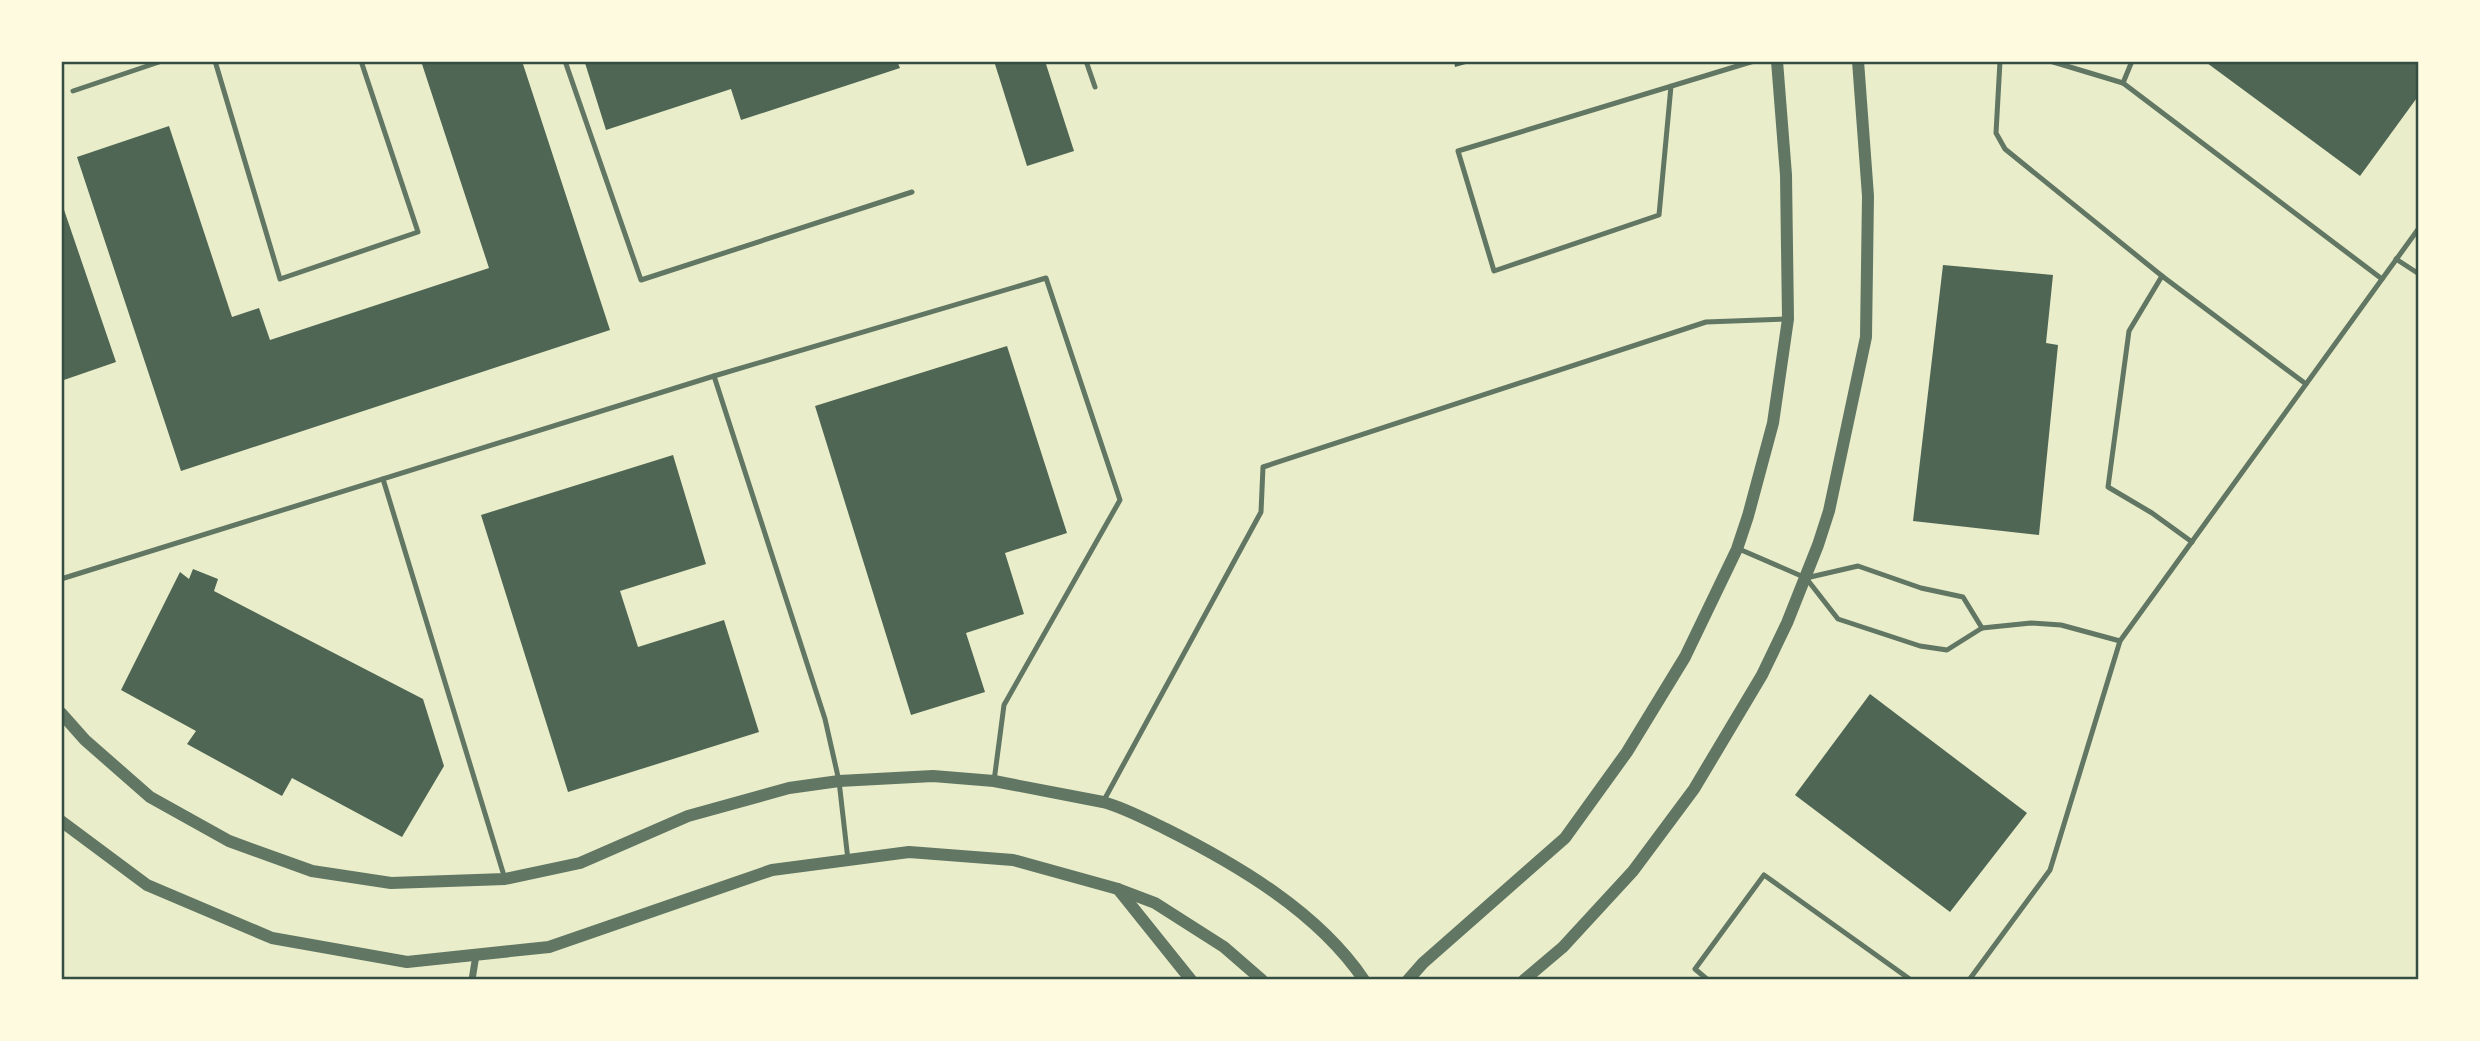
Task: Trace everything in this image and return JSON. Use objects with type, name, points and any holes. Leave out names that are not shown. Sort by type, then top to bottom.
[{"type":"street","points":[[1408,980],[1423,963],[1565,838],[1627,752],[1685,657],[1737,548],[1773,423],[1788,319],[1786,175],[1777,61]]},
{"type":"street","points":[[1524,980],[1563,947],[1633,871],[1694,789],[1762,675],[1806,578],[1829,511],[1866,337],[1868,196],[1858,61]]},
{"type":"street","points":[[61,713],[85,740],[150,797],[229,841],[312,870],[391,883],[505,879],[580,863],[688,816],[789,788],[839,782],[933,776],[994,781],[1102,802],[1119,806],[1194,843],[1270,890],[1314,924],[1351,961],[1364,980]]},
{"type":"street","points":[[61,821],[147,885],[272,938],[407,962],[549,947],[772,870],[909,852],[1013,860],[1118,889],[1155,903],[1224,947],[1262,980]]},
{"type":"street","points":[[1118,889],[1191,980]]},
{"type":"street","points":[[472,980],[476,955]]},
{"type":"lane","points":[[73,91],[162,61]]},
{"type":"lane","points":[[215,61],[279,279],[418,232],[361,61]]},
{"type":"lane","points":[[565,61],[640,280],[912,192]]},
{"type":"lane","points":[[1086,61],[1095,87]]},
{"type":"lane","points":[[1671,86],[1659,215],[1494,271],[1458,151],[1671,86],[1754,61]]},
{"type":"lane","points":[[2000,61],[1996,132],[2005,149],[2162,276],[2306,384]]},
{"type":"lane","points":[[2050,61],[2123,83],[2382,279]]},
{"type":"lane","points":[[2123,83],[2132,61]]},
{"type":"lane","points":[[1969,980],[2050,870],[2120,641],[2419,228]]},
{"type":"lane","points":[[2396,258],[2419,274]]},
{"type":"lane","points":[[2162,276],[2129,331],[2108,487],[2152,513],[2192,542]]},
{"type":"lane","points":[[61,579],[714,376],[1046,278],[1120,500],[1004,705],[994,781]]},
{"type":"lane","points":[[1102,802],[1261,512],[1263,467],[1706,322],[1788,319]]},
{"type":"lane","points":[[714,376],[824,719],[839,782],[848,860]]},
{"type":"lane","points":[[383,479],[505,879]]},
{"type":"lane","points":[[1737,548],[1806,578],[1838,619],[1920,646],[1947,650],[1982,628],[2031,624],[2061,625],[2120,641]]},
{"type":"lane","points":[[1806,578],[1858,566],[1922,588],[1963,597],[1982,628]]},
{"type":"lane","points":[[1708,980],[1695,970],[1764,875],[1911,980]]},
{"type":"building","points":[[421,61],[522,61],[610,330],[181,471],[77,157],[169,126],[232,317],[259,308],[270,340],[489,268]]},
{"type":"building","points":[[897,61],[900,68],[741,120],[731,89],[606,130],[585,63]]},
{"type":"building","points":[[994,61],[1045,61],[1074,151],[1027,166]]},
{"type":"building","points":[[1454,61],[1473,61],[1473,62],[1455,67]]},
{"type":"building","points":[[2419,61],[2419,95],[2360,176],[2207,63]]},
{"type":"building","points":[[61,201],[116,362],[61,381]]},
{"type":"building","points":[[1943,265],[2053,275],[2046,343],[2058,345],[2039,535],[1913,521]]},
{"type":"building","points":[[1007,346],[1067,533],[1005,553],[1024,614],[966,633],[985,692],[911,715],[815,406]]},
{"type":"building","points":[[673,455],[706,564],[620,591],[638,647],[724,620],[759,732],[568,792],[481,515]]},
{"type":"building","points":[[193,569],[218,579],[214,591],[423,699],[444,766],[402,837],[292,778],[282,796],[187,744],[196,731],[121,690],[180,572],[189,579]]},
{"type":"building","points":[[1870,694],[2027,813],[1950,912],[1795,795]]}]
